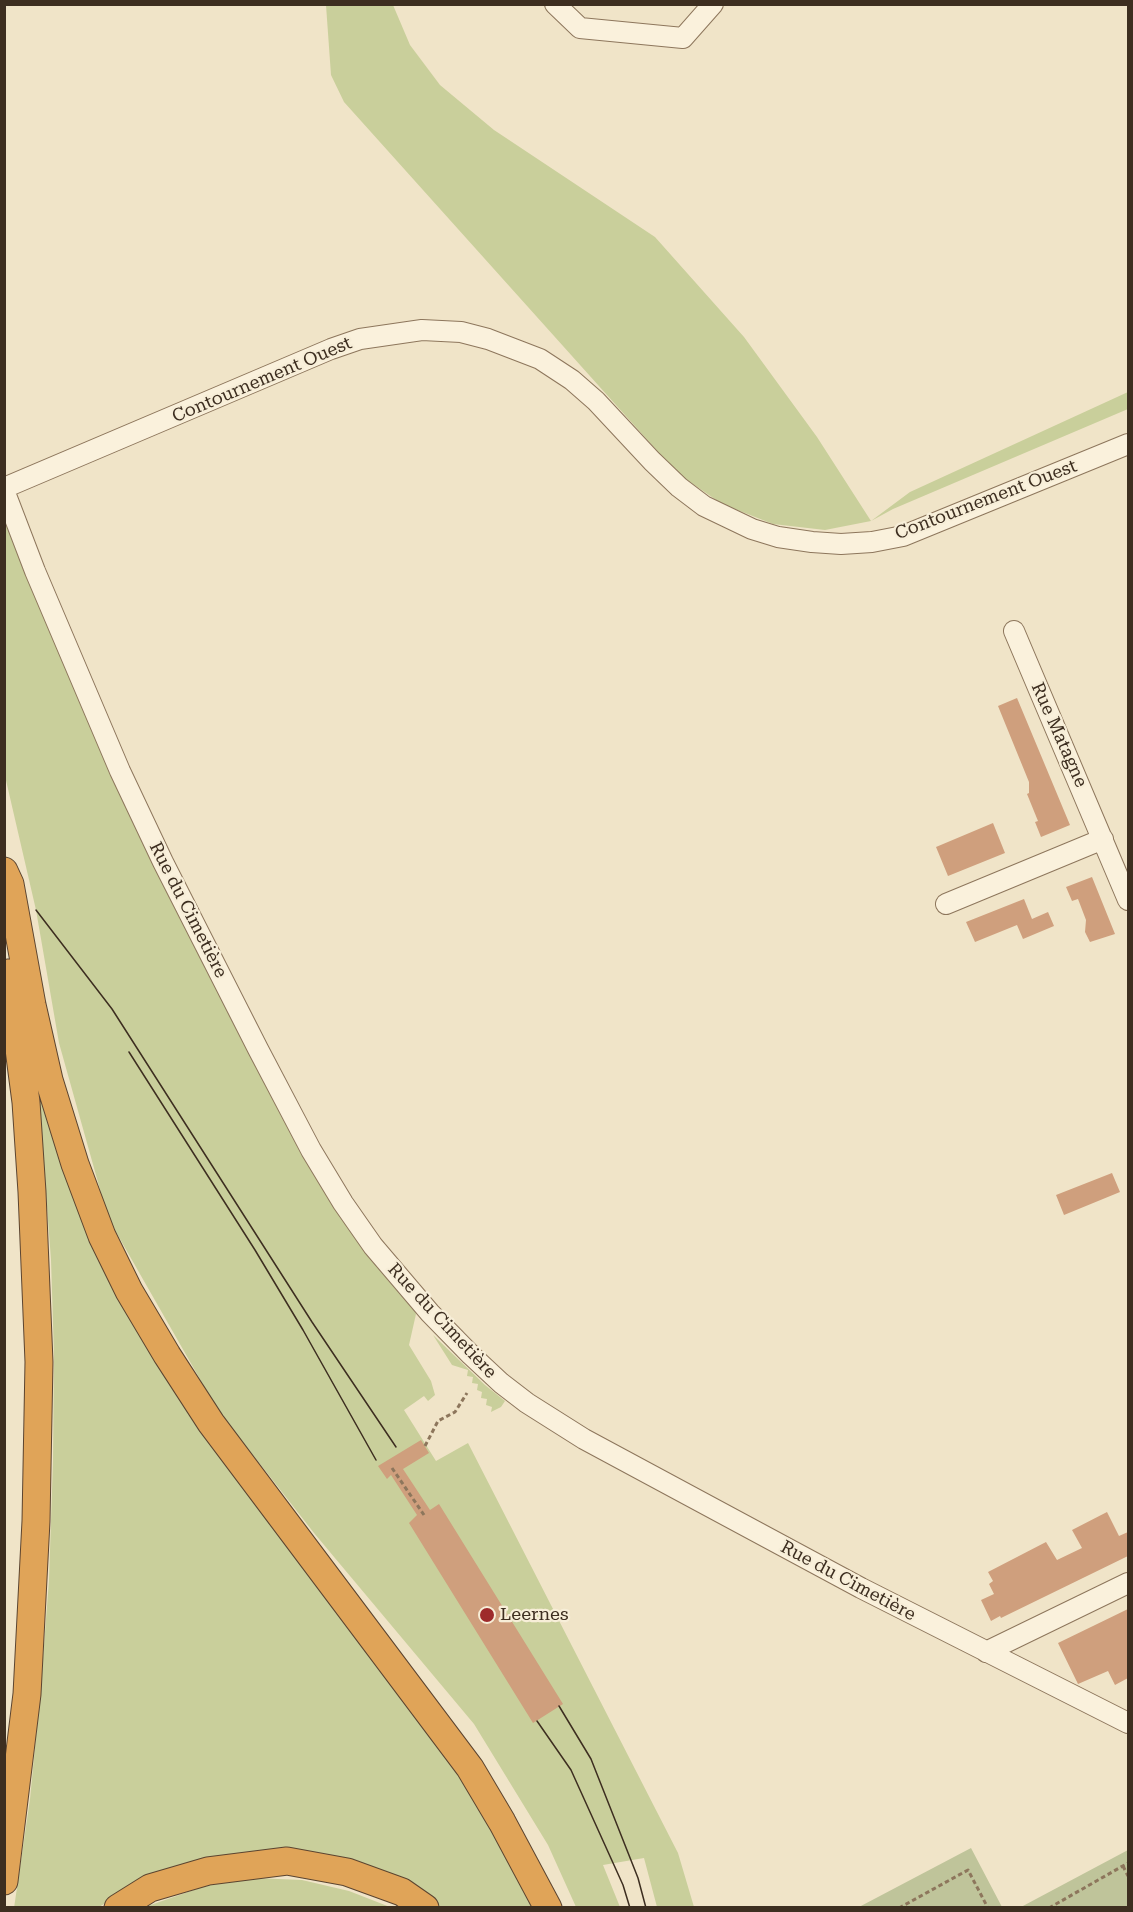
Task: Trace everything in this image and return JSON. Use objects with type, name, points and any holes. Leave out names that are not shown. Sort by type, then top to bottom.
[{"type":"highway","points":[[4,871],[10,884],[32,1005],[49,1080],[86,1195],[102,1236],[129,1291],[166,1355],[211,1423],[470,1768],[548,1908]]},
{"type":"highway","points":[[4,938],[26,1102],[39,1362],[36,1521],[27,1694],[4,1881]]},
{"type":"highway","points":[[118,1908],[150,1888],[208,1871],[287,1861],[347,1872],[402,1892],[425,1908]]},
{"type":"street","points":[[555,4],[580,28],[683,38],[712,4]]},
{"type":"street","name":"Contournement Ouest","points":[[4,489],[331,349],[360,339],[422,330],[461,332],[516,348],[540,359],[572,380],[596,401],[652,461],[679,487],[704,506],[752,529],[778,537],[841,544],[872,542],[903,536],[1128,444]]},
{"type":"street","name":"Rue du Cimetière","points":[[4,489],[35,571],[120,771],[168,872],[311,1150],[343,1203],[406,1287],[501,1383],[552,1420],[783,1546],[986,1652],[1124,1715]]},
{"type":"street","name":"Rue Matagne","points":[[1014,631],[1128,900]]},
{"type":"street","points":[[946,904],[1103,840]]},
{"type":"street","points":[[986,1652],[1128,1583]]},
{"type":"path","points":[[425,1446],[438,1421],[455,1412],[467,1393]]},
{"type":"path","points":[[392,1468],[424,1515]]},
{"type":"path","points":[[1049,1908],[1128,1863]]},
{"type":"path","points":[[1123,1866],[1128,1876]]},
{"type":"path","points":[[899,1908],[969,1870],[988,1908]]},
{"type":"green space","points":[[326,5],[393,5],[410,45],[440,85],[494,130],[655,237],[744,337],[817,437],[871,521],[825,530],[773,524],[722,504],[677,473],[344,102],[331,75]]},
{"type":"green space","points":[[1128,392],[1128,409],[893,509],[871,521],[910,492]]},
{"type":"green space","points":[[4,508],[202,958],[413,1306],[416,1314],[409,1345],[431,1381],[435,1395],[428,1401],[424,1396],[404,1410],[436,1461],[468,1443],[678,1853],[694,1907],[657,1907],[644,1858],[603,1865],[620,1907],[576,1907],[548,1845],[474,1724],[314,1533],[217,1409],[108,1218],[59,1043],[36,910],[5,776]]},
{"type":"green space","points":[[38,1087],[90,1237],[450,1759],[536,1907],[433,1907],[321,1859],[133,1886],[99,1907],[14,1908],[30,1799],[41,1684],[49,1580],[53,1460],[54,1355],[51,1260]]},
{"type":"green space","points":[[433,1335],[505,1401],[501,1407],[491,1412],[492,1407],[486,1405],[487,1399],[481,1398],[482,1392],[477,1390],[478,1384],[472,1383],[473,1377],[467,1376],[468,1370],[452,1365]]},
{"type":"green space","points":[[971,1848],[1002,1907],[859,1907]]},
{"type":"green space","points":[[1128,1850],[1128,1907],[1021,1907]]},
{"type":"green space","points":[[254,1878],[302,1880],[349,1891],[390,1907],[142,1908],[211,1884]]},
{"type":"building","points":[[1017,698],[1070,825],[1041,837],[1035,822],[1038,821],[1027,794],[1029,793],[1029,782],[998,706]]},
{"type":"building","points":[[993,823],[1005,853],[948,876],[936,847]]},
{"type":"building","points":[[1092,877],[1115,934],[1090,942],[1085,932],[1086,920],[1078,899],[1072,901],[1066,887]]},
{"type":"building","points":[[1024,899],[1032,919],[1048,912],[1054,926],[1023,939],[1017,925],[975,942],[966,922]]},
{"type":"building","points":[[1112,1173],[1120,1192],[1064,1215],[1056,1195]]},
{"type":"building","name":"Leernes","points":[[421,1440],[429,1453],[403,1469],[430,1510],[439,1504],[563,1704],[533,1723],[409,1523],[417,1515],[391,1475],[387,1479],[378,1466]]},
{"type":"building","points":[[1107,1512],[1119,1536],[1128,1532],[1128,1556],[991,1621],[981,1600],[994,1594],[989,1584],[993,1581],[988,1572],[1046,1542],[1057,1560],[1082,1548],[1072,1530]]},
{"type":"building","points":[[1128,1609],[1128,1678],[1115,1685],[1108,1671],[1078,1684],[1058,1643]]},
{"type":"tram line","points":[[36,910],[112,1009],[312,1322],[396,1447]]},
{"type":"tram line","points":[[129,1052],[255,1250],[376,1460]]},
{"type":"tram line","points":[[559,1706],[591,1759],[638,1878],[646,1908]]},
{"type":"tram line","points":[[537,1721],[571,1770],[623,1885],[630,1908]]},
{"type":"place","name":"Leernes","points":[[487,1615]]}]
